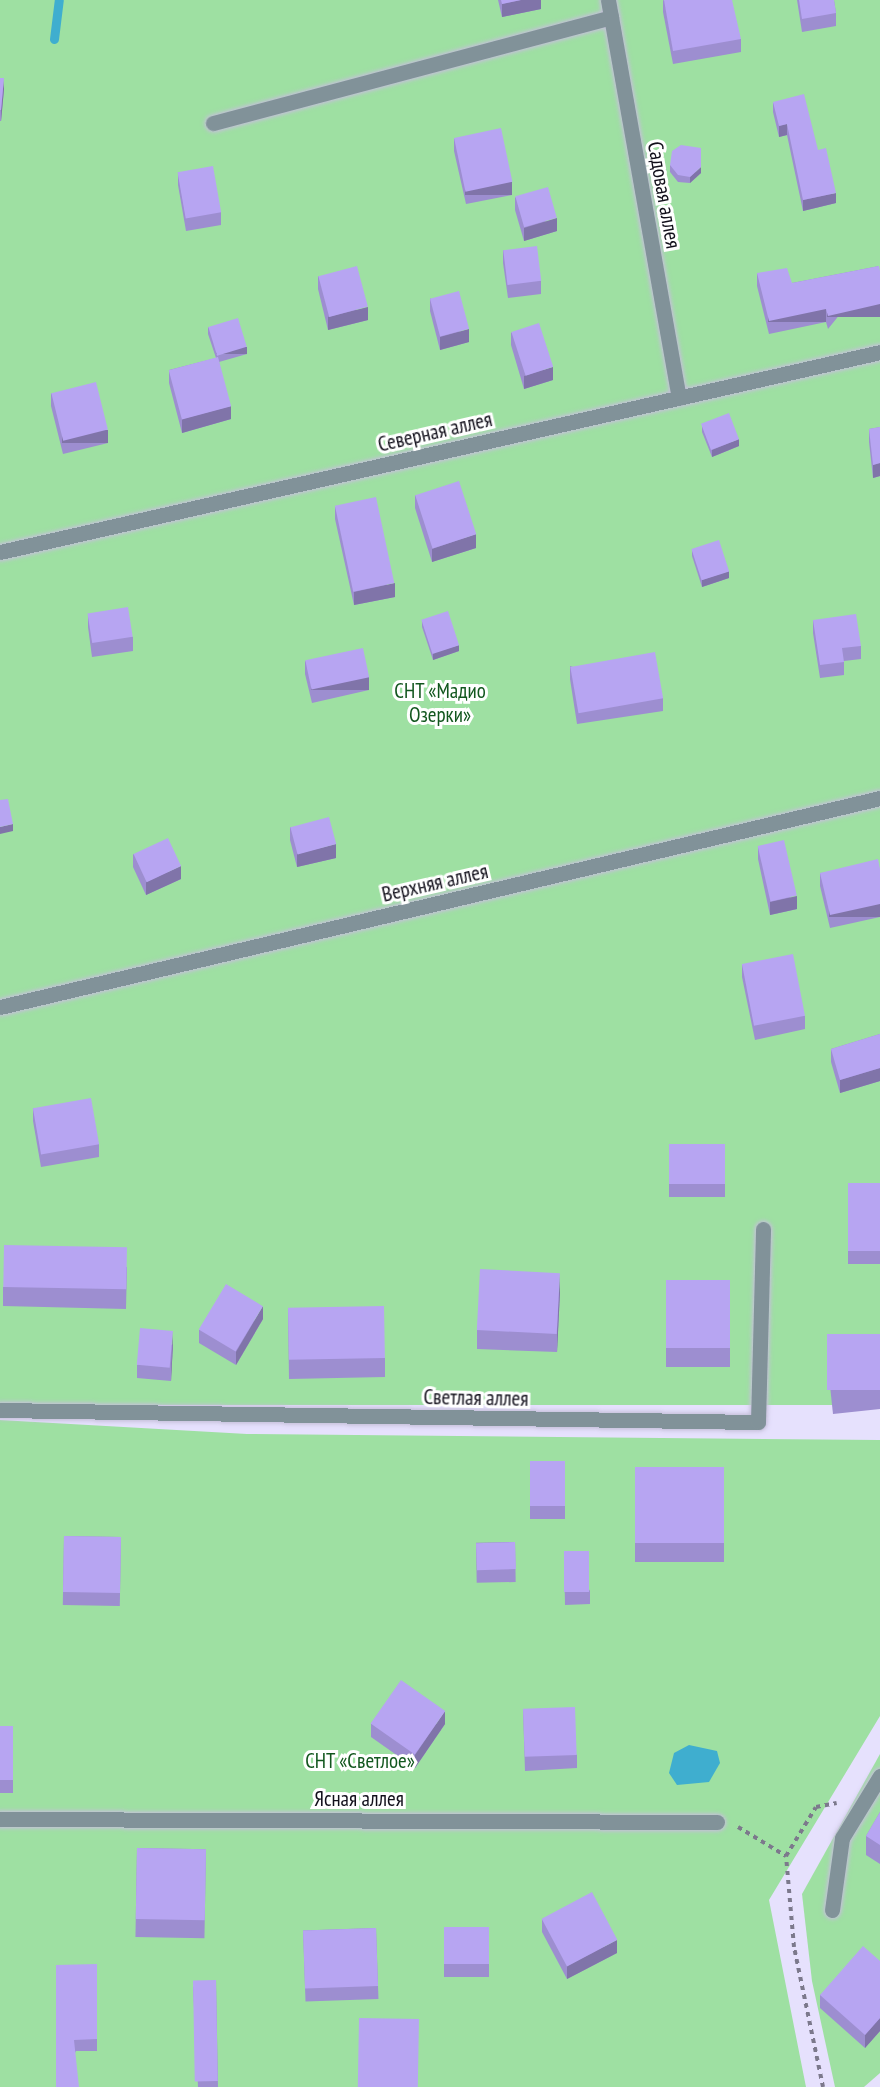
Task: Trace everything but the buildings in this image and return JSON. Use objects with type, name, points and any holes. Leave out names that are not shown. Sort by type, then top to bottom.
[{"type":"street","name":"Садовая аллея","points":[[608,0],[679,398]]},
{"type":"street","points":[[213,123],[611,16]]},
{"type":"street","name":"Северная аллея","points":[[0,552],[880,352]]},
{"type":"street","name":"Верхняя аллея","points":[[0,1007],[880,798]]},
{"type":"street","name":"Светлая аллея","points":[[0,1410],[758,1422],[763,1229]]},
{"type":"street","points":[[832,1910],[842,1838],[880,1776]]},
{"type":"street","name":"Ясная аллея","points":[[0,1819],[717,1822]]},
{"type":"path","points":[[816,1807],[786,1856],[794,1947],[823,2087]]},
{"type":"path","points":[[717,1822],[736,1825],[786,1856]]},
{"type":"green space","name":"СНТ «Мадио Озерки»","points":[[0,0],[880,0],[880,1405],[0,1405]]},
{"type":"green space","name":"СНТ «Светлое»","points":[[0,1420],[247,1434],[880,1440],[880,1716],[769,1900],[806,2087],[0,2087]]},
{"type":"green space","points":[[880,1754],[880,2073],[864,2087],[835,2087],[812,1981],[802,1894]]},
{"type":"water","points":[[689,1745],[717,1751],[720,1763],[709,1782],[677,1785],[669,1773],[674,1753]]},
{"type":"waterway","points":[[54,39],[59,0]]}]
